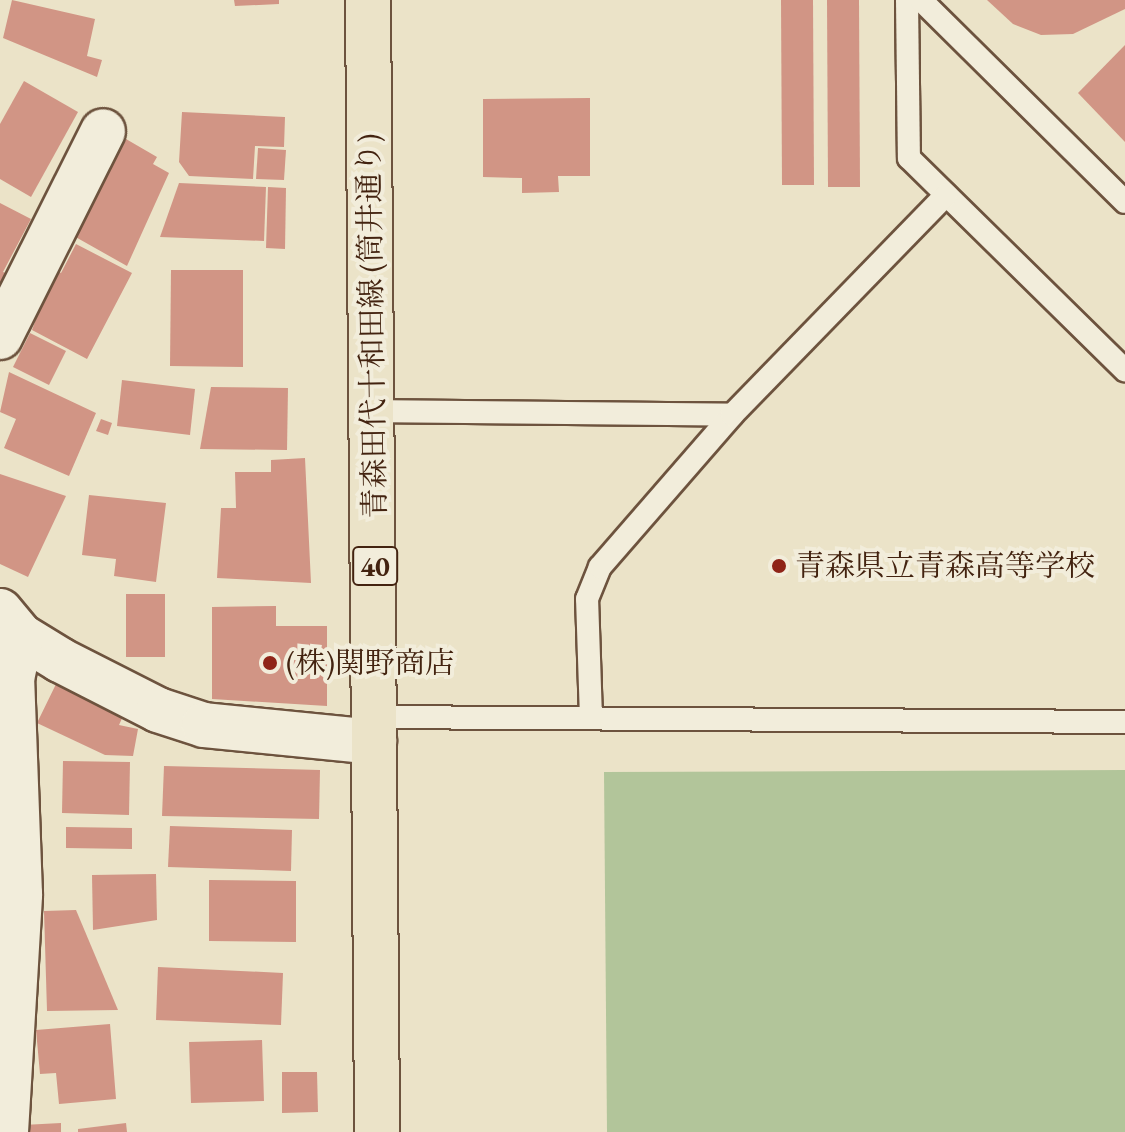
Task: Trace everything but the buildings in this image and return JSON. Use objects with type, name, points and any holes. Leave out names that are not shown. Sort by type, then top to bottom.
[{"type":"main road","name":"青森田代十和田線 (筒井通り)","points":[[368,0],[375,411],[377,1132]]},
{"type":"street","points":[[0,337],[103,131]]},
{"type":"street","points":[[11,624],[130,696],[204,725],[375,729]]},
{"type":"street","points":[[6,1132],[4,1078],[10,894],[8,755],[11,624]]},
{"type":"lane","points":[[907,0],[909,158],[1125,370]]},
{"type":"lane","points":[[921,0],[1125,202]]},
{"type":"lane","points":[[591,718],[587,599],[600,567],[732,415],[946,195]]},
{"type":"lane","points":[[375,411],[732,415]]},
{"type":"lane","points":[[375,729],[591,718],[1125,722]]},
{"type":"green space","points":[[1125,770],[1125,1132],[607,1132],[604,772]]},
{"type":"place","name":"青森県立青森高等学校","points":[[779,566]]},
{"type":"place","name":"(株)関野商店","points":[[270,663]]}]
